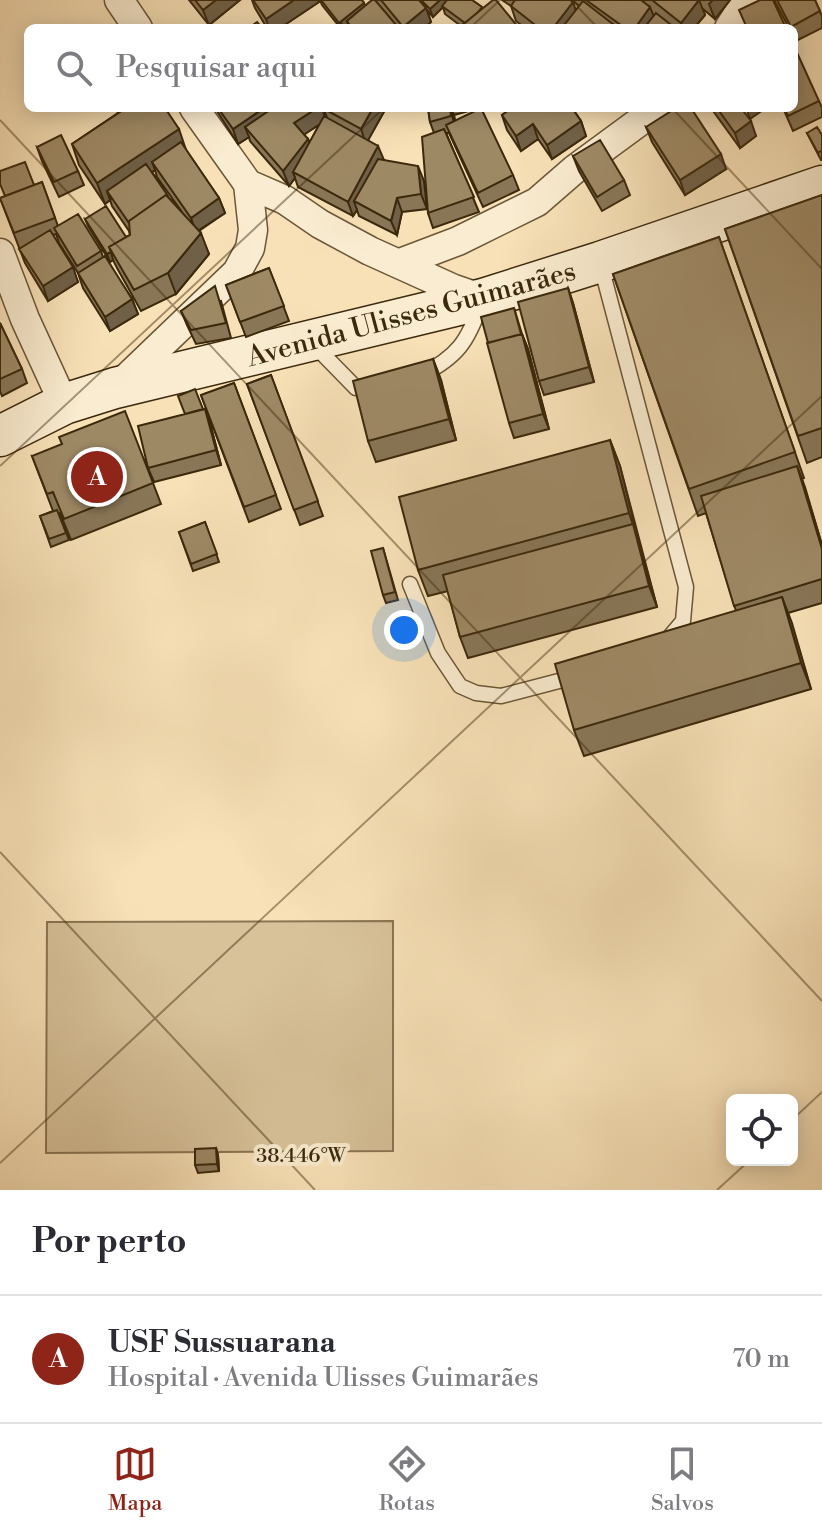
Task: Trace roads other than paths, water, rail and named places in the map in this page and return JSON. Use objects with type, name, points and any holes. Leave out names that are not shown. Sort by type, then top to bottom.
[{"type":"main road","name":"Avenida Ulisses Guimarães","points":[[0,436],[64,404],[115,388],[312,343],[483,299],[822,186]]},
{"type":"street","points":[[119,0],[135,24]]},
{"type":"street","points":[[732,24],[747,0]]},
{"type":"street","points":[[115,388],[237,272],[250,248],[253,230],[248,184],[197,112]]},
{"type":"street","points":[[400,263],[458,241],[537,202],[575,169],[653,112]]},
{"type":"street","points":[[248,184],[285,200],[346,239],[454,289],[483,299]]},
{"type":"street","points":[[0,253],[25,319],[64,404]]},
{"type":"lane","points":[[600,262],[686,587],[683,621],[659,647]]},
{"type":"lane","points":[[410,378],[444,363],[459,350],[471,332],[483,299]]},
{"type":"lane","points":[[312,343],[356,388],[387,383]]},
{"type":"lane","points":[[410,584],[438,653],[460,686],[476,693],[501,696],[594,670]]},
{"type":"place","name":"USF Sussuarana","points":[[97,477]]}]
